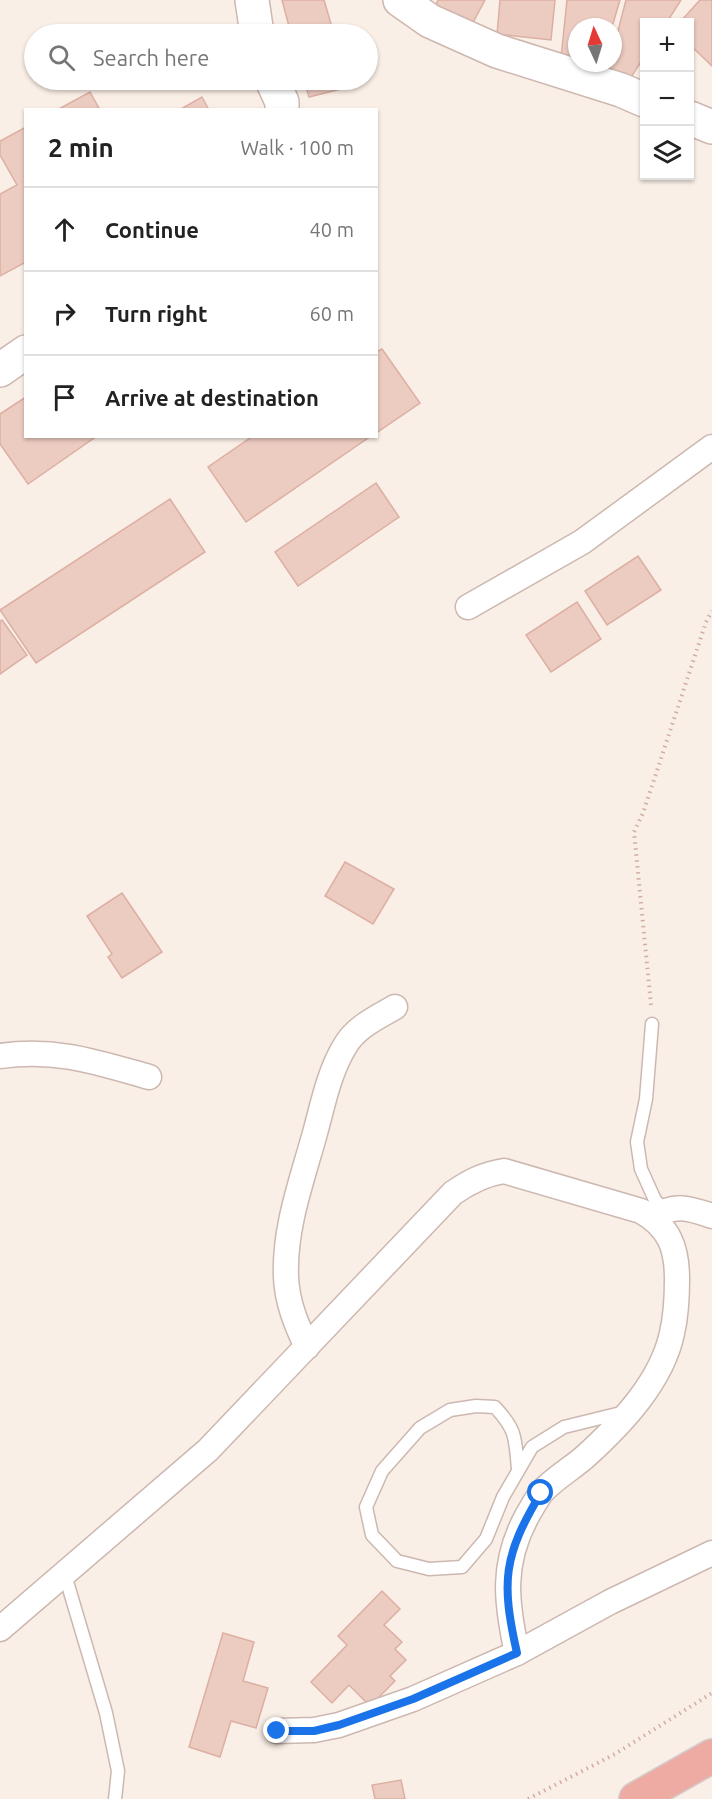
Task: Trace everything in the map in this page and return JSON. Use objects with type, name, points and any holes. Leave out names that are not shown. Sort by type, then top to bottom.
[{"type":"highway","points":[[636,1799],[712,1756]]},
{"type":"street","points":[[252,0],[256,24]]},
{"type":"street","points":[[400,0],[430,21],[497,51],[640,98]]},
{"type":"street","points":[[277,90],[282,108]]},
{"type":"street","points":[[694,120],[712,127]]},
{"type":"street","points":[[0,370],[24,353]]},
{"type":"street","points":[[468,607],[582,542],[712,447]]},
{"type":"street","points":[[307,1347],[293,1318],[286,1279],[286,1247],[299,1191],[329,1083],[345,1046],[362,1026],[395,1006]]},
{"type":"street","points":[[0,1056],[25,1053],[70,1055],[149,1077]]},
{"type":"street","points":[[0,1629],[208,1450],[425,1221],[453,1194],[473,1179],[504,1171],[641,1211],[658,1214],[676,1208],[712,1216]]},
{"type":"street","points":[[517,1653],[508,1614],[507,1587],[510,1558],[526,1517],[541,1493],[587,1455],[629,1412],[648,1386],[665,1355],[672,1335],[676,1311],[677,1274],[672,1244],[658,1214]]},
{"type":"street","points":[[277,1731],[314,1731],[339,1725],[413,1699],[517,1653],[609,1602],[712,1553]]},
{"type":"lane","points":[[652,1024],[646,1100],[638,1142],[641,1169],[655,1200],[658,1214]]},
{"type":"lane","points":[[518,1469],[515,1433],[495,1407],[476,1406],[450,1410],[420,1428],[382,1471],[366,1507],[372,1536],[397,1561],[429,1569],[462,1567],[486,1539],[503,1497],[532,1447],[564,1427],[629,1412]]},
{"type":"lane","points":[[65,1575],[106,1713],[118,1771],[115,1799]]},
{"type":"path","points":[[652,1024],[634,832],[706,622],[712,611]]},
{"type":"path","points":[[528,1799],[615,1754],[712,1693]]},
{"type":"building","points":[[282,0],[324,0],[331,24],[288,24]]},
{"type":"building","points":[[438,0],[485,0],[470,28],[434,9]]},
{"type":"building","points":[[500,0],[555,0],[551,40],[497,34]]},
{"type":"building","points":[[567,0],[620,0],[615,18],[568,18],[568,60],[561,58]]},
{"type":"building","points":[[626,0],[681,0],[670,18],[640,18],[640,63],[630,79],[607,73],[622,72],[621,18]]},
{"type":"building","points":[[700,0],[712,0],[712,66],[694,49],[694,18],[684,18]]},
{"type":"building","points":[[307,90],[337,90],[309,97]]},
{"type":"building","points":[[90,92],[99,108],[61,108]]},
{"type":"building","points":[[202,97],[208,108],[183,108]]},
{"type":"building","points":[[24,128],[24,263],[0,276],[0,194],[17,185],[0,155],[0,141]]},
{"type":"building","points":[[382,349],[420,403],[378,432],[378,351]]},
{"type":"building","points":[[24,398],[24,438],[94,438],[28,484],[0,444],[0,414]]},
{"type":"building","points":[[250,438],[368,438],[246,522],[208,467]]},
{"type":"building","points":[[376,483],[399,517],[298,586],[275,552]]},
{"type":"building","points":[[170,499],[205,552],[36,663],[0,610]]},
{"type":"building","points":[[638,556],[661,590],[607,625],[585,591]]},
{"type":"building","points":[[577,602],[601,639],[551,672],[526,635]]},
{"type":"building","points":[[2,620],[27,655],[0,674],[0,621]]},
{"type":"building","points":[[345,862],[394,889],[373,924],[325,896]]},
{"type":"building","points":[[122,893],[162,952],[122,978],[108,957],[112,954],[87,916]]},
{"type":"building","points":[[382,1591],[400,1609],[384,1625],[402,1642],[395,1649],[406,1660],[390,1676],[395,1681],[370,1706],[349,1685],[332,1703],[311,1682],[347,1645],[338,1636]]},
{"type":"building","points":[[223,1633],[254,1642],[243,1681],[268,1688],[256,1728],[231,1721],[220,1757],[189,1747]]},
{"type":"building","points":[[401,1780],[405,1799],[375,1799],[372,1785]]},
{"type":"route","points":[[277,1731],[314,1731],[339,1725],[413,1699],[517,1653],[508,1614],[507,1587],[510,1558],[526,1517],[541,1493]]}]
